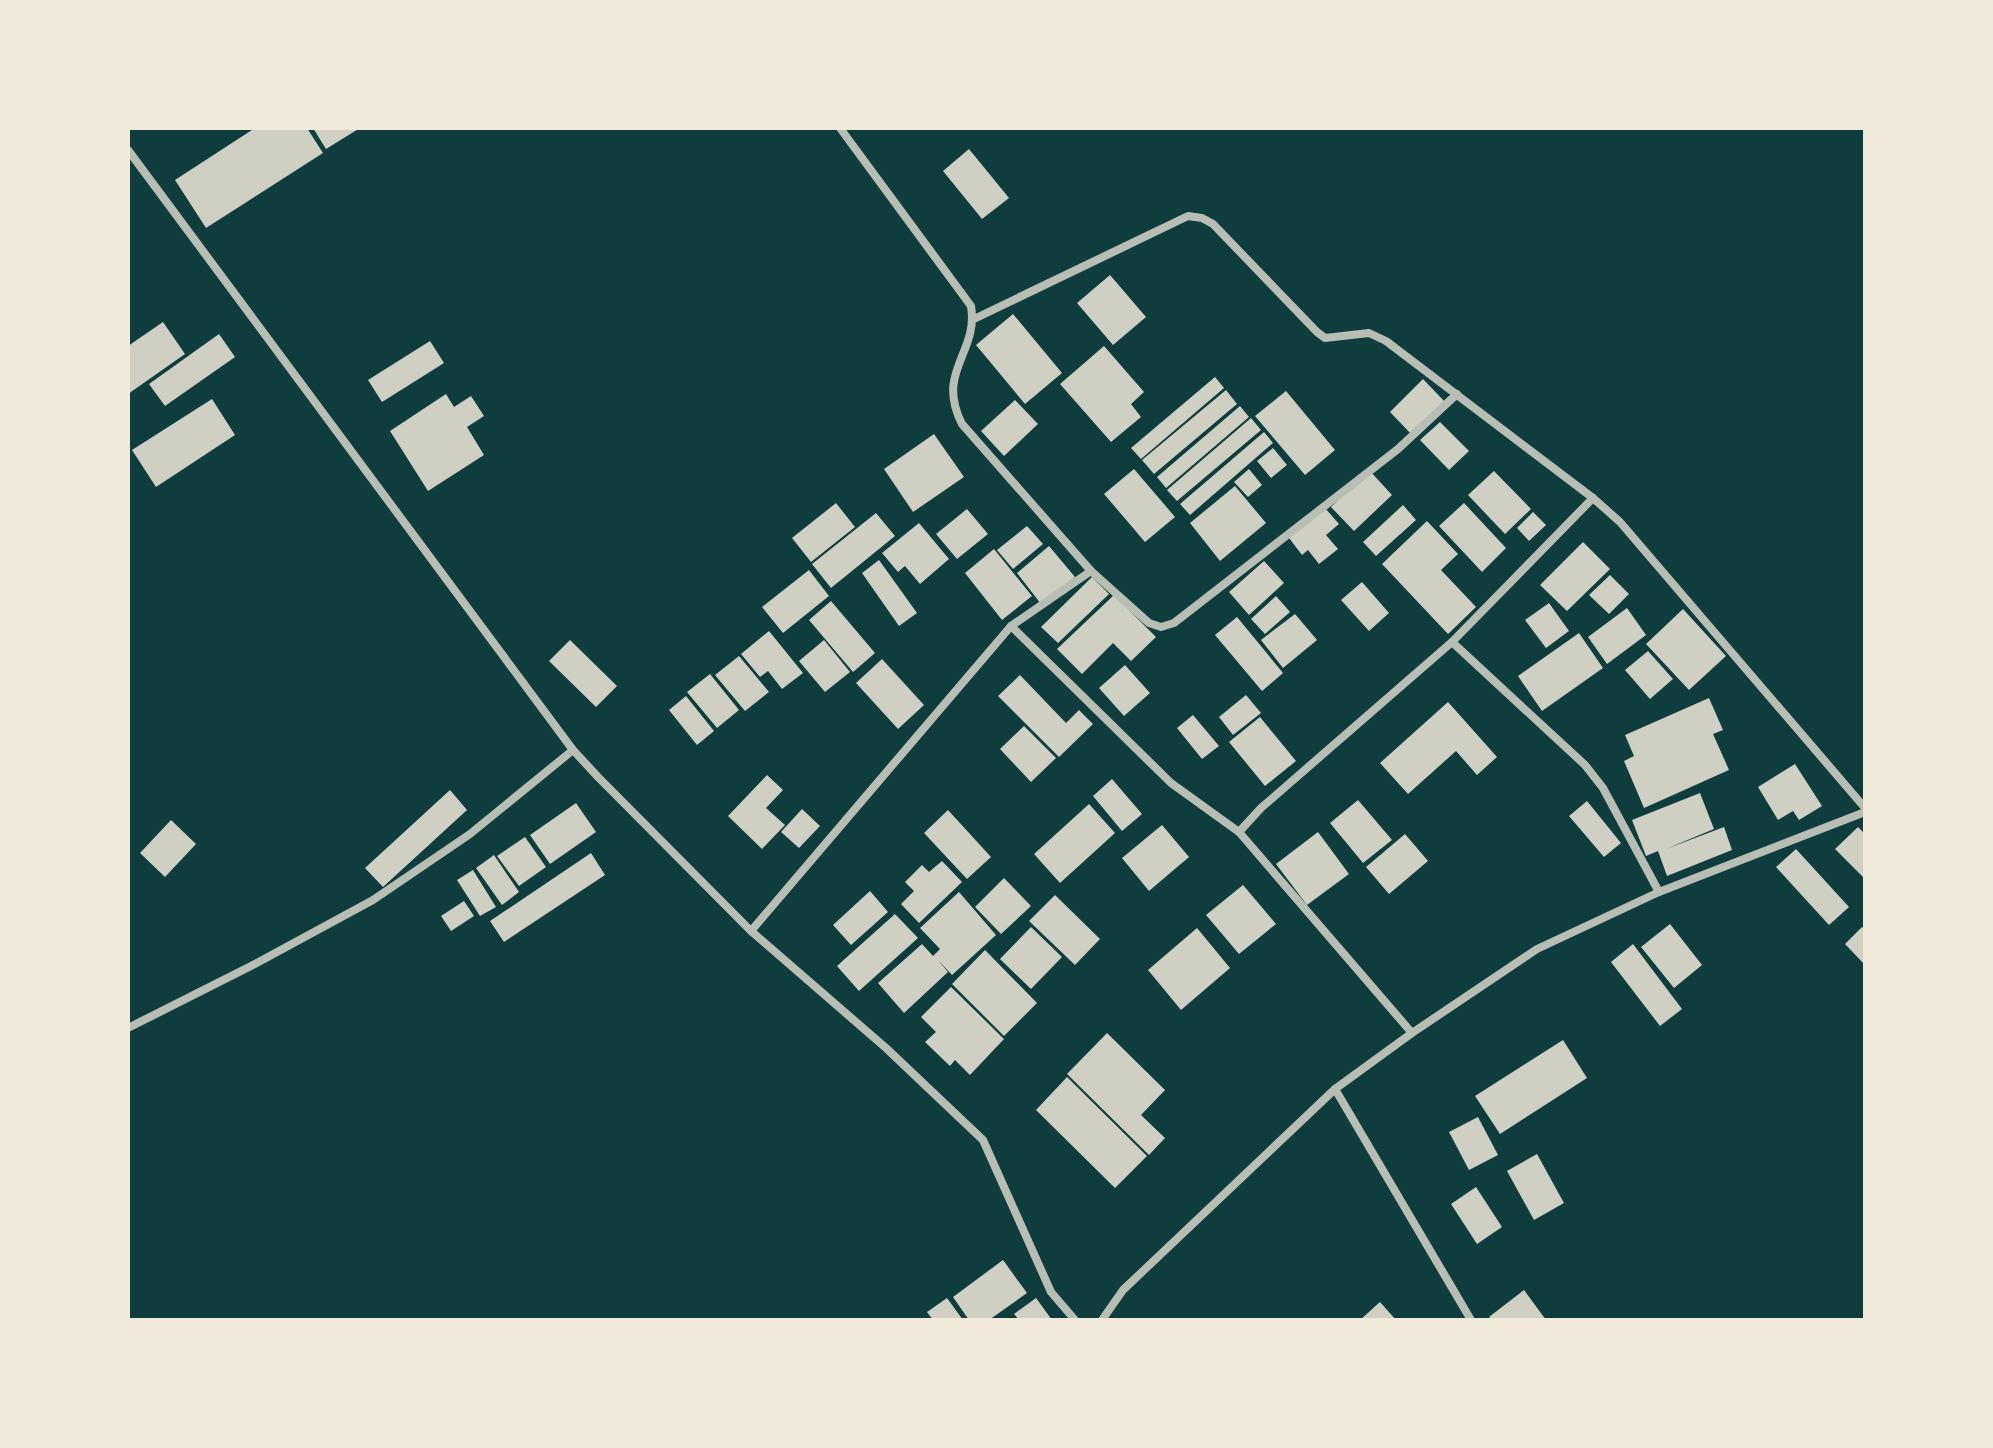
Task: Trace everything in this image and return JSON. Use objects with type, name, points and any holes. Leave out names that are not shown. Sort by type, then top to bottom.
[{"type":"street","points":[[840,128],[971,306],[974,319],[953,381],[952,394],[954,408],[962,424],[1091,571],[1149,623],[1161,627],[1174,623],[1398,449],[1457,394]]},
{"type":"street","points":[[128,150],[573,750],[751,931],[886,1048],[983,1140],[1051,1292],[1075,1320]]},
{"type":"street","points":[[974,319],[1188,216],[1213,224],[1325,338],[1369,333],[1386,341],[1593,498],[1620,522],[1865,810],[1659,892],[1537,949],[1335,1089],[1123,1290],[1102,1320]]},
{"type":"street","points":[[1239,832],[1261,808],[1452,642],[1593,498]]},
{"type":"street","points":[[751,931],[1011,626],[1091,571]]},
{"type":"street","points":[[1011,626],[1171,783],[1239,832],[1412,1033]]},
{"type":"street","points":[[1452,642],[1585,765],[1603,788],[1659,892]]},
{"type":"street","points":[[128,1028],[373,900],[470,834],[573,750]]},
{"type":"street","points":[[1335,1089],[1471,1320]]},
{"type":"building","points":[[255,128],[307,128],[323,153],[206,228],[175,180]]},
{"type":"building","points":[[313,128],[360,128],[326,149]]},
{"type":"building","points":[[969,149],[1009,198],[982,219],[943,171]]},
{"type":"building","points":[[1110,275],[1146,317],[1113,345],[1077,303]]},
{"type":"building","points":[[1013,314],[1062,373],[1025,404],[976,345]]},
{"type":"building","points":[[163,322],[185,354],[128,394],[128,346]]},
{"type":"building","points":[[219,334],[235,357],[165,406],[149,384]]},
{"type":"building","points":[[430,341],[444,363],[382,402],[368,380]]},
{"type":"building","points":[[1104,346],[1144,392],[1131,404],[1141,417],[1111,442],[1060,384]]},
{"type":"building","points":[[1215,377],[1224,388],[1141,459],[1131,448]]},
{"type":"building","points":[[1423,379],[1446,403],[1413,436],[1390,412]]},
{"type":"building","points":[[1226,390],[1237,404],[1154,474],[1142,460]]},
{"type":"building","points":[[1286,391],[1335,450],[1305,475],[1255,416]]},
{"type":"building","points":[[446,394],[454,407],[471,396],[484,416],[467,427],[484,455],[428,491],[390,431]]},
{"type":"building","points":[[212,399],[235,435],[156,487],[132,450]]},
{"type":"building","points":[[1015,400],[1038,424],[1004,456],[981,431]]},
{"type":"building","points":[[1240,406],[1249,417],[1166,488],[1157,477]]},
{"type":"building","points":[[1251,418],[1261,430],[1177,501],[1167,490]]},
{"type":"building","points":[[1440,422],[1469,451],[1449,470],[1420,440]]},
{"type":"building","points":[[1264,432],[1273,443],[1190,515],[1180,504]]},
{"type":"building","points":[[934,434],[964,477],[913,512],[884,469]]},
{"type":"building","points":[[1273,448],[1287,465],[1271,478],[1257,461]]},
{"type":"building","points":[[1134,469],[1175,517],[1145,542],[1104,494]]},
{"type":"building","points":[[1249,469],[1262,485],[1248,497],[1234,482]]},
{"type":"building","points":[[1369,470],[1392,495],[1354,531],[1331,507]]},
{"type":"building","points":[[1494,471],[1531,509],[1505,534],[1468,495]]},
{"type":"building","points":[[1235,486],[1266,523],[1220,561],[1190,523]]},
{"type":"building","points":[[836,503],[855,527],[811,562],[792,538]]},
{"type":"building","points":[[1464,503],[1506,548],[1482,572],[1439,526]]},
{"type":"building","points":[[1403,505],[1416,520],[1376,556],[1363,542]]},
{"type":"building","points":[[1325,508],[1339,524],[1326,535],[1338,549],[1319,564],[1308,550],[1302,555],[1289,538]]},
{"type":"building","points":[[967,509],[988,534],[957,559],[936,534]]},
{"type":"building","points":[[1533,512],[1546,525],[1529,541],[1517,528]]},
{"type":"building","points":[[876,513],[895,536],[831,588],[812,564]]},
{"type":"building","points":[[1427,521],[1458,554],[1441,570],[1476,607],[1448,634],[1382,564]]},
{"type":"building","points":[[919,523],[949,559],[920,584],[905,566],[898,572],[882,553]]},
{"type":"building","points":[[1027,526],[1043,544],[1013,569],[997,550]]},
{"type":"building","points":[[1583,542],[1610,569],[1567,611],[1540,585]]},
{"type":"building","points":[[1049,546],[1075,577],[1041,604],[1017,573]]},
{"type":"building","points":[[994,549],[1032,596],[1002,620],[965,573]]},
{"type":"building","points":[[879,560],[917,613],[899,626],[862,573]]},
{"type":"building","points":[[1264,561],[1284,583],[1249,615],[1229,592]]},
{"type":"building","points":[[809,570],[829,596],[783,633],[762,607]]},
{"type":"building","points":[[1610,575],[1629,594],[1609,614],[1589,595]]},
{"type":"building","points":[[1092,577],[1109,594],[1058,643],[1041,627]]},
{"type":"building","points":[[1362,582],[1389,613],[1369,631],[1341,600]]},
{"type":"building","points":[[1114,595],[1156,637],[1131,661],[1113,643],[1082,674],[1057,649]]},
{"type":"building","points":[[1276,596],[1290,612],[1265,634],[1251,619]]},
{"type":"building","points":[[831,601],[875,653],[853,672],[809,620]]},
{"type":"building","points":[[1549,603],[1569,631],[1546,648],[1525,620]]},
{"type":"building","points":[[1627,608],[1646,635],[1607,664],[1588,637]]},
{"type":"building","points":[[1683,609],[1726,656],[1689,690],[1646,644]]},
{"type":"building","points":[[1295,614],[1317,640],[1283,668],[1261,640]]},
{"type":"building","points":[[1237,617],[1283,673],[1262,691],[1215,635]]},
{"type":"building","points":[[769,631],[803,673],[782,689],[768,671],[760,677],[741,654]]},
{"type":"building","points":[[1579,633],[1603,668],[1542,711],[1518,676]]},
{"type":"building","points":[[570,640],[617,686],[596,707],[549,661]]},
{"type":"building","points":[[824,640],[850,672],[825,692],[799,661]]},
{"type":"building","points":[[1648,651],[1673,679],[1650,699],[1625,670]]},
{"type":"building","points":[[739,656],[769,692],[745,711],[715,675]]},
{"type":"building","points":[[882,659],[924,705],[898,729],[856,683]]},
{"type":"building","points":[[1125,665],[1150,693],[1124,716],[1099,688]]},
{"type":"building","points":[[710,674],[739,710],[717,728],[687,692]]},
{"type":"building","points":[[1020,675],[1066,723],[1079,710],[1093,724],[1059,757],[998,696]]},
{"type":"building","points":[[1246,695],[1261,713],[1233,735],[1219,717]]},
{"type":"building","points":[[686,696],[714,731],[697,745],[669,710]]},
{"type":"building","points":[[1709,698],[1723,730],[1713,734],[1729,770],[1644,808],[1624,761],[1634,756],[1625,735]]},
{"type":"building","points":[[1448,702],[1497,757],[1477,775],[1456,751],[1408,794],[1380,763]]},
{"type":"building","points":[[1193,715],[1219,746],[1202,759],[1177,728]]},
{"type":"building","points":[[1260,717],[1296,761],[1265,786],[1229,742]]},
{"type":"building","points":[[1024,726],[1056,758],[1031,782],[1000,749]]},
{"type":"building","points":[[1795,764],[1822,806],[1799,820],[1793,811],[1778,820],[1758,787]]},
{"type":"building","points":[[767,775],[783,790],[766,808],[785,825],[762,849],[728,816]]},
{"type":"building","points":[[1112,779],[1142,814],[1122,831],[1093,796]]},
{"type":"building","points":[[450,790],[467,810],[383,887],[365,868]]},
{"type":"building","points":[[1700,793],[1714,829],[1666,849],[1724,827],[1732,850],[1667,876],[1658,851],[1646,856],[1632,820]]},
{"type":"building","points":[[1358,800],[1392,840],[1363,863],[1330,823]]},
{"type":"building","points":[[1587,801],[1621,843],[1604,857],[1569,816]]},
{"type":"building","points":[[576,803],[596,832],[550,864],[530,835]]},
{"type":"building","points":[[1089,804],[1115,833],[1060,883],[1034,854]]},
{"type":"building","points":[[802,809],[820,826],[799,848],[781,832]]},
{"type":"building","points":[[948,810],[991,857],[967,879],[924,833]]},
{"type":"building","points":[[171,820],[196,844],[165,877],[140,853]]},
{"type":"building","points":[[1162,825],[1189,857],[1149,891],[1122,858]]},
{"type":"building","points":[[1858,827],[1865,834],[1865,879],[1835,849]]},
{"type":"building","points":[[1318,832],[1349,874],[1307,905],[1276,864]]},
{"type":"building","points":[[1405,834],[1428,861],[1389,894],[1366,867]]},
{"type":"building","points":[[525,837],[546,867],[519,886],[497,856]]},
{"type":"building","points":[[1796,849],[1849,907],[1829,925],[1776,867]]},
{"type":"building","points":[[591,853],[605,875],[504,942],[490,921]]},
{"type":"building","points":[[494,855],[519,892],[502,905],[476,868]]},
{"type":"building","points":[[942,861],[962,882],[919,923],[901,904],[914,891],[905,882],[922,865],[929,872]]},
{"type":"building","points":[[473,870],[496,907],[480,916],[457,880]]},
{"type":"building","points":[[1004,878],[1031,906],[1001,934],[975,907]]},
{"type":"building","points":[[1243,885],[1276,924],[1239,954],[1206,915]]},
{"type":"building","points":[[870,891],[888,912],[851,945],[833,925]]},
{"type":"building","points":[[959,892],[996,935],[952,975],[938,960],[948,972],[904,1013],[878,983],[922,944],[933,956],[940,949],[920,928]]},
{"type":"building","points":[[1055,895],[1100,939],[1075,965],[1029,921]]},
{"type":"building","points":[[464,901],[474,916],[451,931],[441,916]]},
{"type":"building","points":[[895,914],[918,938],[859,991],[837,966]]},
{"type":"building","points":[[1670,924],[1702,965],[1674,988],[1641,947]]},
{"type":"building","points":[[1031,927],[1062,957],[1031,989],[1000,959]]},
{"type":"building","points":[[1862,927],[1865,930],[1865,965],[1845,944]]},
{"type":"building","points":[[1197,928],[1230,968],[1181,1010],[1148,970]]},
{"type":"building","points":[[1633,944],[1682,1009],[1660,1026],[1611,962]]},
{"type":"building","points":[[985,950],[1037,1003],[1004,1036],[952,984]]},
{"type":"building","points":[[951,987],[1004,1039],[970,1075],[955,1060],[950,1066],[925,1042],[936,1032],[921,1017]]},
{"type":"building","points":[[1107,1033],[1165,1090],[1141,1115],[1165,1138],[1149,1155],[1067,1074]]},
{"type":"building","points":[[1563,1040],[1587,1078],[1500,1134],[1475,1096]]},
{"type":"building","points":[[1067,1077],[1147,1156],[1115,1188],[1036,1110]]},
{"type":"building","points":[[1478,1117],[1498,1155],[1469,1170],[1449,1132]]},
{"type":"building","points":[[1537,1154],[1564,1203],[1534,1220],[1507,1171]]},
{"type":"building","points":[[1476,1187],[1502,1227],[1477,1244],[1451,1204]]},
{"type":"building","points":[[1003,1260],[1027,1293],[989,1320],[969,1320],[953,1297]]},
{"type":"building","points":[[1524,1290],[1546,1320],[1492,1320],[1489,1317]]},
{"type":"building","points":[[947,1298],[963,1320],[933,1320],[927,1312]]},
{"type":"building","points":[[1036,1298],[1052,1320],[1019,1320],[1014,1314]]},
{"type":"building","points":[[1380,1302],[1396,1320],[1360,1320]]}]
